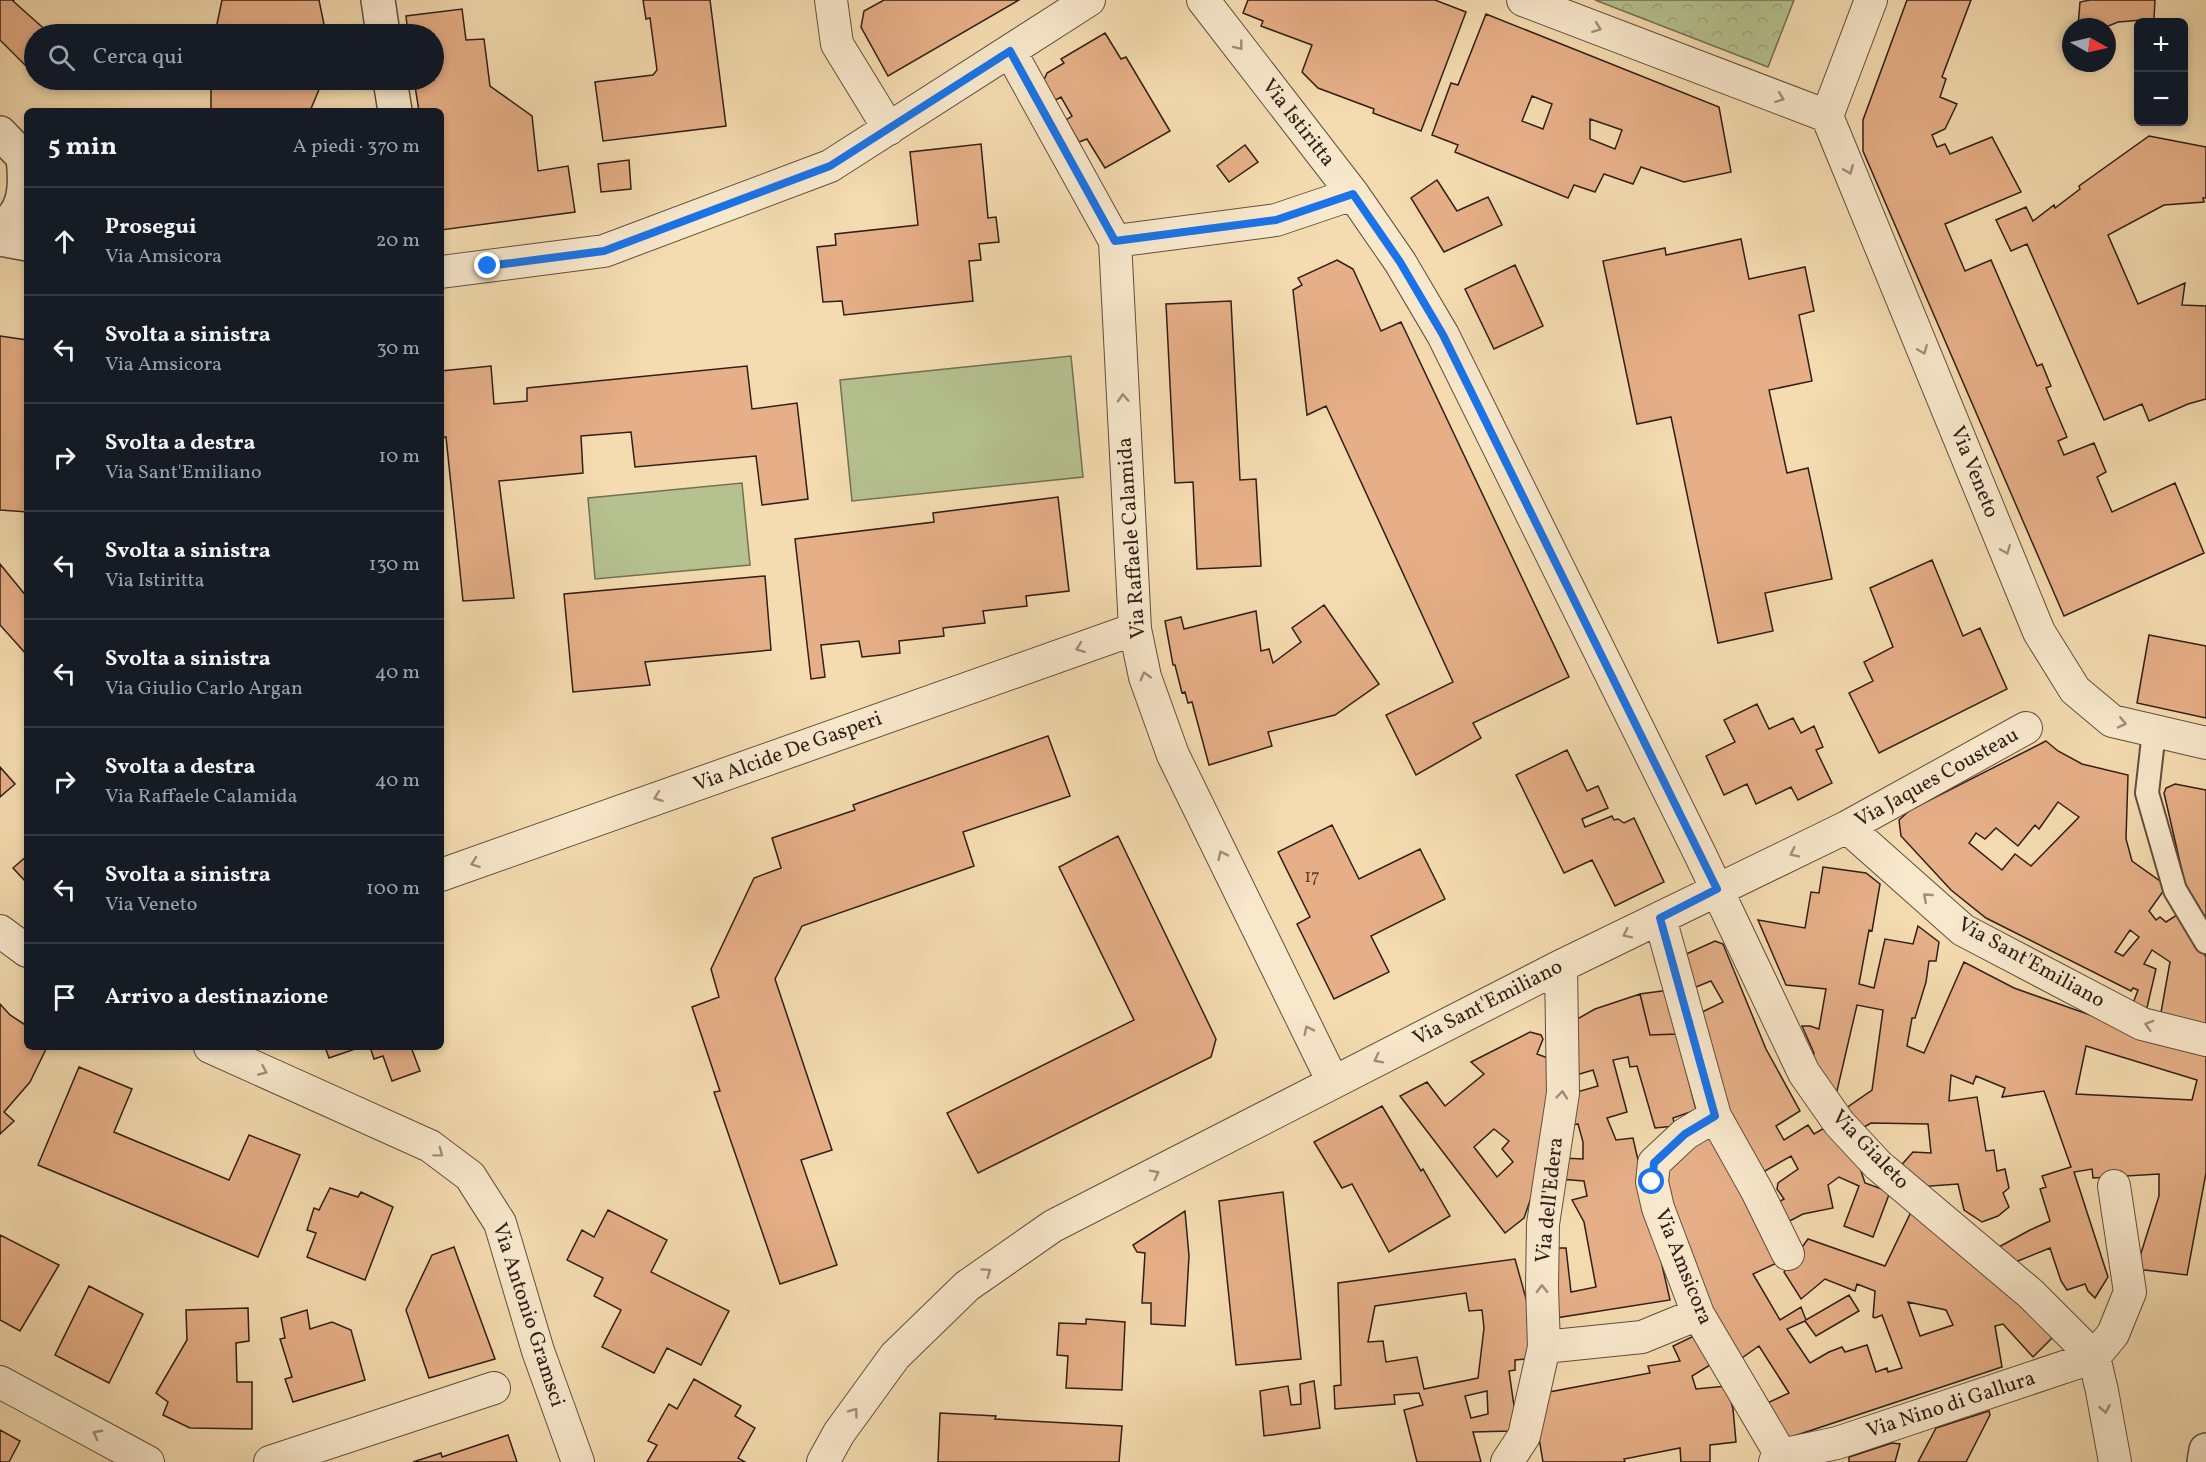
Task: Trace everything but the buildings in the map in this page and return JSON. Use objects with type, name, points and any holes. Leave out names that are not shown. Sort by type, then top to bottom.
[{"type":"street","points":[[378,0],[382,24]]},
{"type":"street","points":[[831,0],[837,44],[889,129]]},
{"type":"street","points":[[444,272],[604,251],[830,166],[1089,0]]},
{"type":"street","name":"Via Istiritta","points":[[1203,0],[1353,194],[1400,262],[1443,335],[1717,889]]},
{"type":"street","points":[[1523,0],[1827,116],[1871,0]]},
{"type":"street","name":"Via Raffaele Calamida","points":[[1010,51],[1115,241],[1135,629],[1145,677],[1173,755],[1334,1082]]},
{"type":"street","points":[[392,90],[395,108]]},
{"type":"street","name":"Via Veneto","points":[[1827,116],[2039,632],[2075,690],[2112,721],[2206,742]]},
{"type":"street","points":[[0,134],[24,158]]},
{"type":"street","points":[[0,228],[8,224],[20,206],[24,193]]},
{"type":"street","points":[[1115,241],[1276,220],[1353,194]]},
{"type":"street","points":[[0,239],[24,243]]},
{"type":"street","name":"Via Alcide De Gasperi","points":[[444,874],[1135,629]]},
{"type":"street","name":"Via Jaques Cousteau","points":[[1847,827],[2026,728]]},
{"type":"street","points":[[2154,731],[2147,793],[2175,890],[2206,942]]},
{"type":"street","name":"Via Sant'Emiliano","points":[[823,1462],[839,1433],[894,1356],[967,1286],[1053,1226],[1561,966],[1847,827],[1963,930],[2142,1024],[2206,1040]]},
{"type":"street","name":"Via Gialeto","points":[[1717,889],[1804,1072],[1839,1123],[1878,1165],[2031,1294],[2094,1357]]},
{"type":"street","points":[[1660,918],[1715,1116],[1757,1191],[1788,1254]]},
{"type":"street","points":[[0,931],[24,949]]},
{"type":"street","name":"Via dell'Edera","points":[[1507,1462],[1524,1436],[1544,1347],[1543,1224],[1563,1093],[1561,966]]},
{"type":"street","name":"Via Antonio Gramsci","points":[[217,1050],[430,1146],[470,1176],[500,1223],[538,1351],[578,1462]]},
{"type":"street","name":"Via Amsicora","points":[[1715,1116],[1685,1134],[1654,1163],[1652,1182],[1658,1208],[1698,1314],[1778,1459]]},
{"type":"street","points":[[2114,1186],[2130,1292],[2113,1334],[2094,1357],[2115,1462]]},
{"type":"street","points":[[1544,1347],[1642,1337],[1698,1314]]},
{"type":"street","name":"Via Nino di Gallura","points":[[1778,1459],[1836,1452],[2094,1357]]},
{"type":"street","points":[[0,1382],[148,1462]]},
{"type":"street","points":[[270,1462],[494,1388]]},
{"type":"street","points":[[2204,1462],[2206,1450]]},
{"type":"green space","points":[[1595,0],[1794,0],[1768,67]]},
{"type":"green space","points":[[1071,356],[1083,477],[852,501],[840,380]]},
{"type":"green space","points":[[742,483],[750,565],[595,579],[588,498]]},
{"type":"route","points":[[488,266],[604,251],[830,166],[1010,51],[1115,241],[1276,220],[1353,194],[1400,262],[1443,335],[1717,889],[1660,918],[1715,1116],[1685,1134],[1654,1163],[1652,1182]]}]
